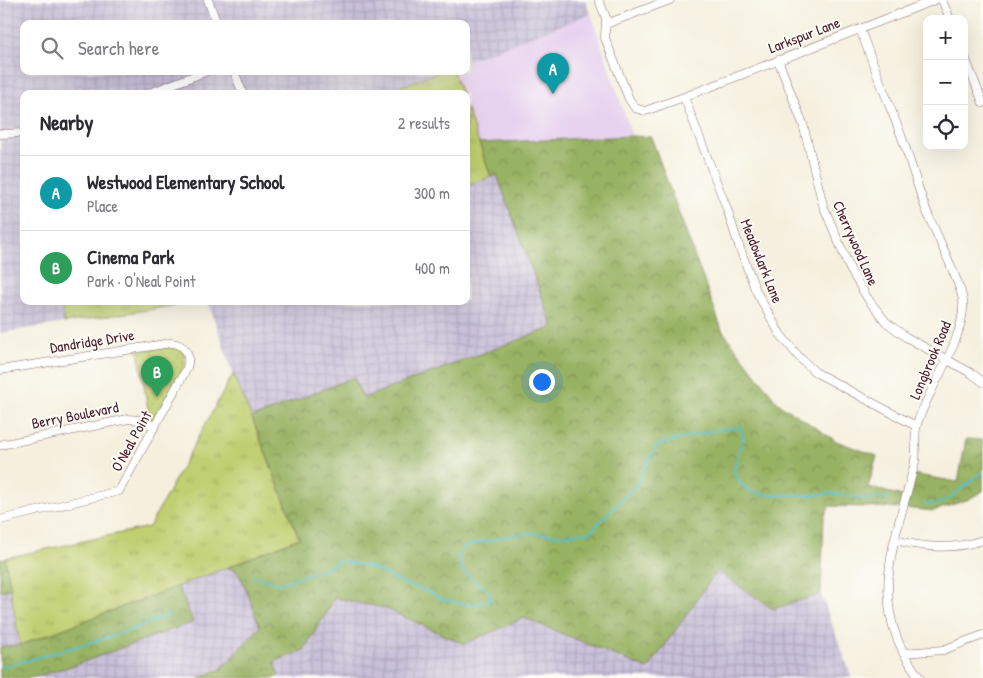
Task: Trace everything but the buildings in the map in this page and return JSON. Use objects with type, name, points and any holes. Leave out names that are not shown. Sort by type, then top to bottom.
[{"type":"street","points":[[208,0],[216,20]]},
{"type":"street","points":[[599,0],[606,18],[606,24],[670,0]]},
{"type":"street","name":"Larkspur Lane","points":[[606,24],[605,38],[629,99],[635,108],[646,111],[935,0]]},
{"type":"street","points":[[942,0],[948,15]]},
{"type":"street","name":"Longbrook Road","points":[[860,29],[901,136],[917,185],[963,300],[962,321],[947,359],[916,426],[915,462],[888,573],[887,593],[893,628],[904,654],[920,678]]},
{"type":"street","name":"Cherrywood Lane","points":[[778,60],[803,124],[823,205],[850,269],[868,300],[886,322],[906,338],[947,359],[983,382]]},
{"type":"street","points":[[966,60],[983,102]]},
{"type":"street","points":[[157,90],[197,75]]},
{"type":"street","points":[[236,75],[241,90]]},
{"type":"street","name":"Meadowlark Lane","points":[[684,97],[727,208],[756,291],[780,334],[799,357],[816,372],[916,426]]},
{"type":"street","points":[[0,134],[20,132]]},
{"type":"street","name":"Dandridge Drive","points":[[0,370],[171,343],[179,344],[186,350]]},
{"type":"street","name":"O'Neal Point","points":[[0,520],[119,491],[188,368],[189,357],[186,350]]},
{"type":"street","name":"Berry Boulevard","points":[[0,444],[128,419],[139,420],[155,426]]},
{"type":"street","points":[[895,540],[939,548],[963,546],[983,540]]},
{"type":"street","points":[[904,654],[943,650],[983,636]]},
{"type":"shaded area","points":[[0,0],[585,0],[591,14],[470,59],[470,20],[20,20],[20,75],[431,75],[392,90],[20,90],[20,305],[62,305],[64,323],[0,333]]},
{"type":"shaded area","points":[[591,14],[632,136],[479,143],[470,119],[470,90],[460,90],[454,75],[470,75],[470,59]]},
{"type":"shaded area","points":[[497,175],[554,327],[362,399],[354,377],[252,418],[233,374],[209,305],[470,305],[470,185]]},
{"type":"shaded area","points":[[226,568],[236,570],[245,586],[261,627],[221,669],[198,678],[31,678],[75,665],[193,622],[178,586]]},
{"type":"shaded area","points":[[717,571],[773,609],[821,594],[852,678],[273,678],[279,675],[274,662],[304,650],[335,598],[384,608],[464,644],[523,618],[648,669]]},
{"type":"shaded area","points":[[11,589],[20,645],[0,647],[0,591]]},
{"type":"green space","points":[[431,75],[454,75],[460,90],[392,90]]},
{"type":"green space","points":[[470,118],[491,177],[470,185]]},
{"type":"green space","points":[[632,136],[651,137],[722,330],[778,403],[836,441],[877,456],[868,487],[906,497],[912,474],[958,482],[966,439],[983,440],[983,491],[967,500],[933,511],[904,508],[829,506],[824,518],[821,594],[773,609],[717,571],[648,669],[524,618],[464,644],[384,608],[335,598],[304,650],[274,662],[279,675],[273,678],[198,678],[221,669],[260,627],[245,586],[236,570],[226,568],[299,538],[252,418],[354,377],[363,398],[553,327],[497,175],[491,177],[479,143]]},
{"type":"green space","points":[[62,305],[179,305],[64,323]]},
{"type":"green space","points":[[176,346],[184,353],[185,365],[154,420],[150,421],[138,351]]},
{"type":"green space","points":[[233,374],[299,538],[226,568],[20,645],[5,558],[149,527]]},
{"type":"green space","points":[[5,558],[11,589],[0,591],[0,559]]},
{"type":"green space","points":[[178,586],[193,622],[75,665],[31,678],[0,678],[0,647],[20,645]]},
{"type":"waterway","points":[[253,576],[279,584],[326,568],[339,561],[370,567],[403,583],[427,591],[441,599],[466,605],[491,600],[488,590],[472,580],[461,569],[458,556],[466,546],[530,533],[560,535],[590,532],[637,484],[658,445],[711,431],[740,427],[743,439],[737,455],[734,472],[741,484],[749,491],[766,495],[815,495],[830,493],[867,499],[889,498]]},
{"type":"waterway","points":[[924,504],[933,504],[949,499],[983,473]]},
{"type":"waterway","points":[[0,666],[8,666],[116,635],[169,615]]},
{"type":"place","name":"Westwood Elementary School","points":[[553,94]]},
{"type":"place","name":"Cinema Park","points":[[157,397]]}]
